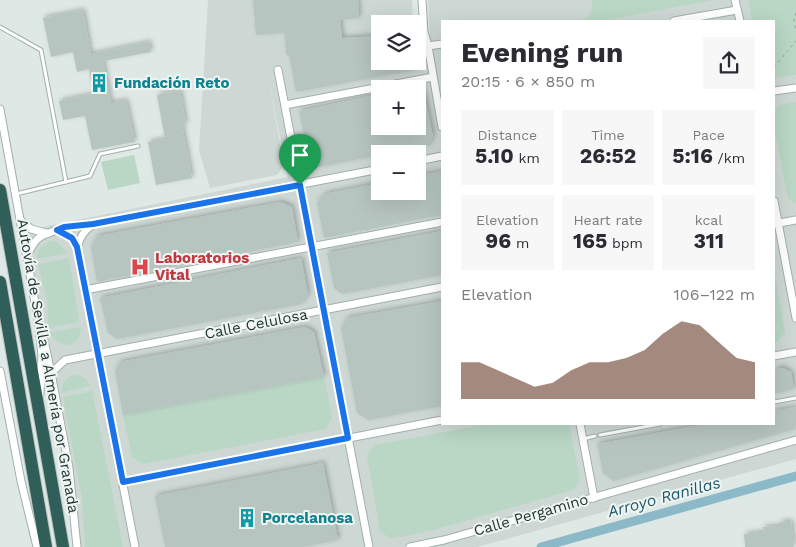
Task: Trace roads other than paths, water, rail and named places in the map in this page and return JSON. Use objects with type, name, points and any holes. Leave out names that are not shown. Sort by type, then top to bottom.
[{"type":"highway","name":"Autovía de Sevilla a Almería por Granada","points":[[0,190],[63,547]]},
{"type":"highway","points":[[0,282],[46,547]]},
{"type":"street","points":[[422,0],[424,32],[441,121]]},
{"type":"street","points":[[736,0],[740,20]]},
{"type":"street","points":[[680,20],[737,10]]},
{"type":"street","points":[[428,46],[441,44]]},
{"type":"street","points":[[278,70],[369,547]]},
{"type":"street","points":[[285,105],[433,76]]},
{"type":"street","points":[[775,91],[796,88]]},
{"type":"street","points":[[0,109],[38,319],[42,355],[40,413]]},
{"type":"street","points":[[0,124],[6,140]]},
{"type":"street","points":[[426,159],[441,156]]},
{"type":"street","points":[[27,255],[34,242],[46,233],[64,227],[93,224],[371,171]]},
{"type":"street","points":[[20,220],[31,229],[46,233]]},
{"type":"street","points":[[796,220],[776,223],[796,318]]},
{"type":"street","points":[[85,290],[441,222]]},
{"type":"street","points":[[77,247],[84,230],[93,224]]},
{"type":"street","points":[[57,230],[72,238],[77,247],[135,547]]},
{"type":"street","name":"Calle Celulosa","points":[[51,373],[65,360],[441,288]]},
{"type":"street","points":[[38,319],[45,341],[69,468],[77,547]]},
{"type":"street","points":[[775,356],[796,352]]},
{"type":"street","points":[[0,371],[21,481],[37,547]]},
{"type":"street","points":[[123,482],[441,420]]},
{"type":"street","points":[[580,425],[594,498]]},
{"type":"street","name":"Calle Pergamino","points":[[410,547],[444,540],[796,440]]},
{"type":"lane","points":[[0,27],[41,50],[66,182]]},
{"type":"lane","points":[[15,195],[90,176],[100,154],[138,146]]},
{"type":"lane","points":[[775,402],[796,398]]},
{"type":"lane","points":[[600,435],[655,425]]},
{"type":"lane","points":[[583,439],[595,436]]},
{"type":"waterway","name":"Arroyo Ranillas","points":[[541,547],[796,476]]},
{"type":"place","name":"Fundación Reto","points":[[99,83]]},
{"type":"place","name":"Laboratorios Vital","points":[[140,267]]},
{"type":"place","name":"Porcelanosa","points":[[247,518]]}]
